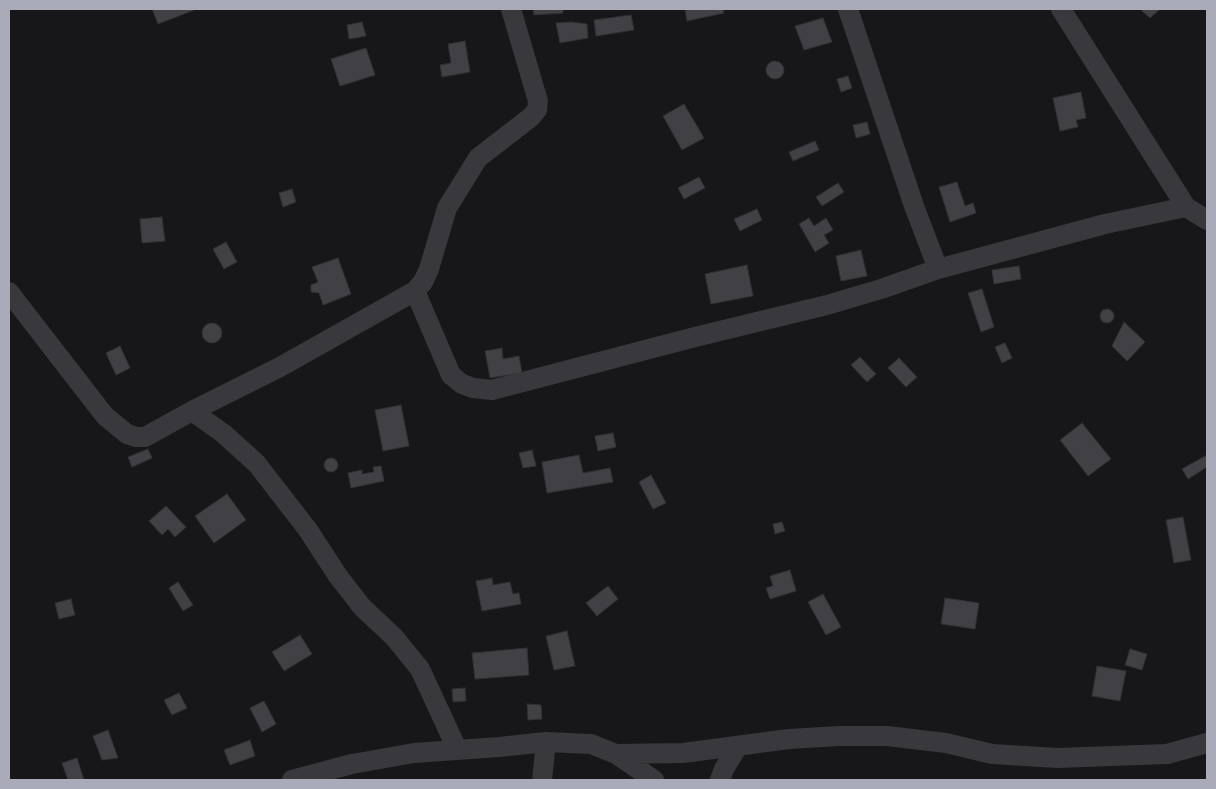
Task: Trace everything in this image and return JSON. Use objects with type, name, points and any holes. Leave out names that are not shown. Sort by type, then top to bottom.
[{"type":"street","points":[[9,292],[105,416],[127,434],[145,437],[280,367],[416,291],[430,269],[447,208],[478,158],[531,117],[537,110],[538,101],[511,9]]},
{"type":"street","points":[[848,9],[914,206],[938,269]]},
{"type":"street","points":[[1061,9],[1186,207],[1207,220]]},
{"type":"street","points":[[416,291],[451,376],[462,384],[473,388],[492,390],[827,305],[938,269],[1105,224],[1186,207]]},
{"type":"street","points":[[192,411],[224,434],[257,464],[308,530],[350,592],[362,607],[394,637],[420,669],[458,749]]},
{"type":"street","points":[[616,754],[683,753],[789,738],[839,736],[887,736],[946,743],[992,754],[1058,758],[1167,754],[1207,743]]},
{"type":"street","points":[[542,780],[546,742]]},
{"type":"street","points":[[292,780],[361,763],[414,753],[546,742],[591,744],[616,754],[654,780]]},
{"type":"street","points":[[720,780],[724,769],[738,746]]},
{"type":"building","points":[[152,9],[197,9],[158,24]]},
{"type":"building","points":[[533,9],[563,9],[563,13],[534,15]]},
{"type":"building","points":[[685,9],[723,9],[724,13],[687,21]]},
{"type":"building","points":[[1140,9],[1160,9],[1150,18]]},
{"type":"building","points":[[631,15],[634,30],[596,36],[594,20]]},
{"type":"building","points":[[823,18],[832,42],[804,50],[795,26]]},
{"type":"building","points":[[362,22],[366,36],[349,39],[347,25]]},
{"type":"building","points":[[556,23],[587,24],[588,38],[560,43]]},
{"type":"building","points":[[465,41],[470,72],[442,77],[440,65],[451,63],[448,44]]},
{"type":"building","points":[[366,48],[375,75],[340,86],[331,59]]},
{"type":"building","points":[[775,61],[781,64],[784,70],[781,76],[775,79],[769,76],[766,70],[769,64]]},
{"type":"building","points":[[848,76],[852,88],[841,92],[837,79]]},
{"type":"building","points":[[1081,92],[1086,118],[1076,120],[1078,127],[1060,131],[1053,98]]},
{"type":"building","points":[[684,104],[704,138],[682,150],[663,116]]},
{"type":"building","points":[[867,122],[870,134],[856,138],[853,125]]},
{"type":"building","points":[[815,141],[819,150],[793,161],[789,152]]},
{"type":"building","points":[[699,177],[705,188],[684,199],[678,188]]},
{"type":"building","points":[[957,182],[965,206],[973,203],[976,213],[950,222],[939,187]]},
{"type":"building","points":[[838,183],[844,192],[822,206],[816,197]]},
{"type":"building","points":[[292,189],[296,202],[283,207],[279,193]]},
{"type":"building","points":[[757,209],[762,220],[740,231],[734,219]]},
{"type":"building","points":[[162,217],[165,241],[142,243],[140,219]]},
{"type":"building","points":[[809,218],[814,226],[826,218],[833,230],[824,235],[829,243],[815,252],[799,224]]},
{"type":"building","points":[[226,242],[237,262],[224,269],[213,249]]},
{"type":"building","points":[[861,250],[867,276],[841,281],[836,256]]},
{"type":"building","points":[[338,258],[351,294],[323,305],[319,293],[311,292],[311,285],[318,282],[312,267]]},
{"type":"building","points":[[747,265],[753,296],[711,304],[705,274]]},
{"type":"building","points":[[1019,266],[1021,279],[994,284],[992,270]]},
{"type":"building","points":[[982,289],[994,327],[981,332],[968,293]]},
{"type":"building","points":[[1104,309],[1110,309],[1114,316],[1110,323],[1104,323],[1100,319],[1100,313]]},
{"type":"building","points":[[1124,322],[1145,342],[1127,361],[1112,346]]},
{"type":"building","points":[[212,323],[219,326],[222,333],[219,340],[212,343],[205,340],[202,333],[205,326]]},
{"type":"building","points":[[1005,343],[1012,358],[1002,363],[995,347]]},
{"type":"building","points":[[120,346],[130,368],[116,375],[106,353]]},
{"type":"building","points":[[502,348],[503,359],[519,356],[522,373],[490,378],[485,351]]},
{"type":"building","points":[[860,357],[876,374],[867,382],[851,365]]},
{"type":"building","points":[[899,358],[917,377],[906,387],[888,368]]},
{"type":"building","points":[[401,405],[409,446],[383,451],[375,410]]},
{"type":"building","points":[[1082,423],[1111,459],[1088,476],[1060,440]]},
{"type":"building","points":[[613,433],[616,447],[598,451],[595,436]]},
{"type":"building","points":[[148,449],[152,458],[132,467],[128,457]]},
{"type":"building","points":[[532,450],[536,466],[523,468],[519,453]]},
{"type":"building","points":[[579,455],[583,473],[610,468],[613,482],[547,493],[542,462]]},
{"type":"building","points":[[1207,455],[1207,467],[1188,479],[1182,469]]},
{"type":"building","points":[[328,458],[334,458],[338,465],[334,472],[328,472],[324,468],[324,462]]},
{"type":"building","points":[[381,466],[384,481],[351,488],[348,473],[362,470],[362,474],[374,472],[373,467]]},
{"type":"building","points":[[651,475],[666,503],[653,509],[639,482]]},
{"type":"building","points":[[227,494],[246,520],[214,543],[195,516]]},
{"type":"building","points":[[166,506],[186,527],[175,537],[168,529],[162,535],[149,521]]},
{"type":"building","points":[[1183,517],[1191,560],[1174,563],[1166,520]]},
{"type":"building","points":[[782,522],[785,531],[775,534],[773,524]]},
{"type":"building","points":[[790,570],[796,591],[770,599],[766,588],[773,586],[770,576]]},
{"type":"building","points":[[492,578],[493,585],[510,582],[513,594],[519,593],[521,604],[482,611],[476,581]]},
{"type":"building","points":[[178,582],[193,605],[183,611],[169,588]]},
{"type":"building","points":[[608,586],[618,599],[597,616],[586,603]]},
{"type":"building","points":[[823,594],[841,627],[826,635],[808,602]]},
{"type":"building","points":[[945,598],[979,603],[975,629],[941,624]]},
{"type":"building","points":[[71,599],[75,615],[59,619],[55,603]]},
{"type":"building","points":[[567,631],[575,666],[554,670],[546,636]]},
{"type":"building","points":[[300,635],[312,654],[284,671],[272,652]]},
{"type":"building","points":[[527,648],[529,675],[475,679],[472,653]]},
{"type":"building","points":[[1130,649],[1147,654],[1142,670],[1125,665]]},
{"type":"building","points":[[1097,666],[1126,671],[1120,701],[1092,696]]},
{"type":"building","points":[[465,688],[466,701],[453,702],[452,689]]},
{"type":"building","points":[[179,693],[187,708],[172,715],[164,700]]},
{"type":"building","points":[[264,701],[276,724],[262,732],[250,708]]},
{"type":"building","points":[[527,704],[541,705],[542,719],[528,720]]},
{"type":"building","points":[[108,730],[118,758],[102,760],[93,736]]},
{"type":"building","points":[[250,740],[255,756],[230,765],[224,750]]},
{"type":"building","points":[[77,758],[84,780],[68,780],[62,763]]}]
